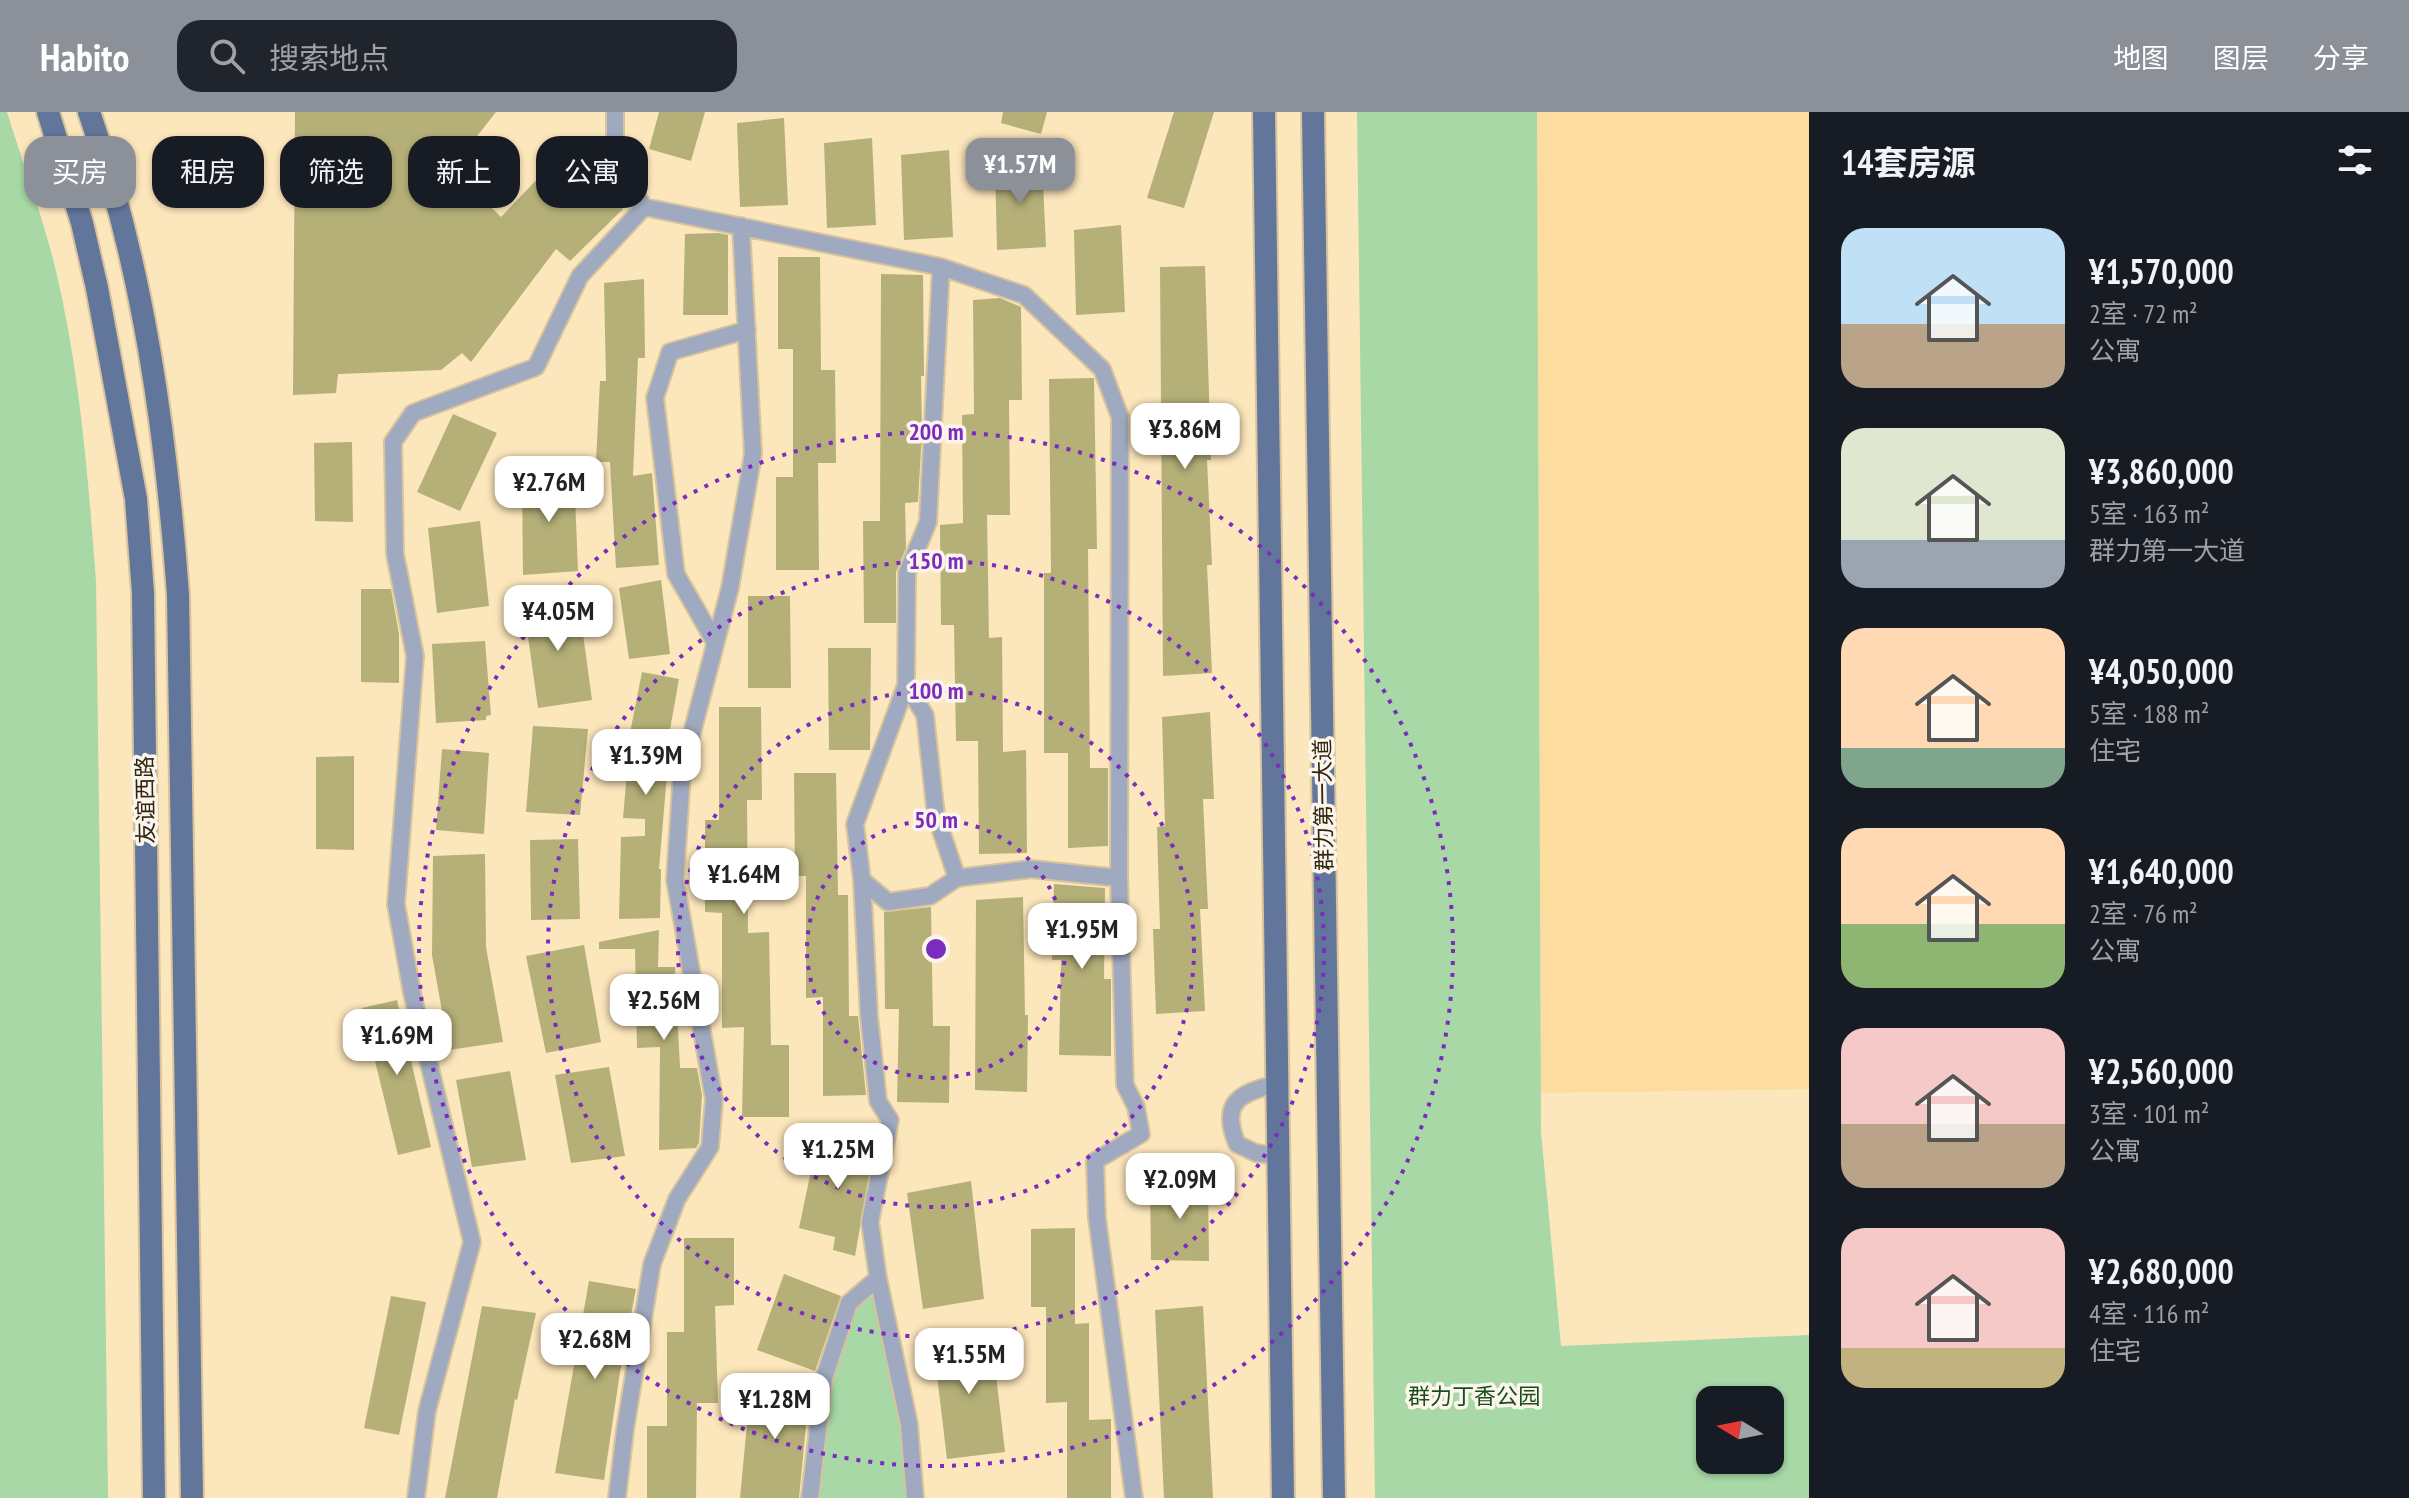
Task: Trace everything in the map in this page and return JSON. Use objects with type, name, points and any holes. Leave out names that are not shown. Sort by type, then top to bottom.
[{"type":"main road","name":"友谊西路","points":[[48,112],[82,223],[97,288],[136,499],[143,593],[154,1498]]},
{"type":"main road","points":[[1264,112],[1283,1498]]},
{"type":"main road","name":"群力第一大道","points":[[1313,112],[1334,1498]]},
{"type":"main road","name":"友谊西路","points":[[90,114],[132,261],[171,496],[178,594],[192,1498]]},
{"type":"street","points":[[615,112],[615,136]]},
{"type":"street","points":[[416,1498],[427,1411],[472,1242],[412,993],[396,904],[415,656],[395,554],[393,442],[413,413],[536,367],[580,276],[643,208]]},
{"type":"street","points":[[648,208],[941,267],[1024,295],[1102,369],[1120,417],[1119,878],[1125,1085],[1136,1107],[1141,1134],[1095,1161],[1096,1204],[1134,1498]]},
{"type":"street","points":[[617,1498],[652,1264],[677,1199],[710,1147],[714,1099],[675,880],[682,771],[730,588],[753,454],[741,226]]},
{"type":"street","points":[[915,1498],[909,1424],[878,1278],[870,1222],[890,1120],[878,1101],[855,824],[906,685],[907,573],[928,522],[941,267]]},
{"type":"street","points":[[715,642],[676,574],[655,398],[670,352],[747,330]]},
{"type":"street","points":[[906,685],[925,715],[936,816],[957,878]]},
{"type":"street","points":[[862,880],[888,902],[930,896],[957,878],[1031,869],[1119,878]]},
{"type":"street","points":[[1276,1084],[1250,1091],[1233,1105],[1229,1125],[1237,1144],[1256,1153],[1278,1156]]},
{"type":"street","points":[[810,1498],[824,1378],[849,1303],[878,1278]]},
{"type":"shaded area","points":[[1537,112],[1809,112],[1809,1089],[1541,1093]]},
{"type":"green space","points":[[0,112],[7,112],[24,165],[24,208],[38,208],[64,309],[77,386],[96,581],[108,1498],[0,1498]]},
{"type":"green space","name":"群力丁香公园","points":[[1357,112],[1537,112],[1541,1132],[1561,1346],[1809,1335],[1809,1498],[1375,1498]]},
{"type":"green space","points":[[878,1278],[915,1498],[810,1498],[824,1378],[849,1303]]},
{"type":"building","points":[[295,112],[496,112],[477,136],[408,136],[408,208],[492,208],[501,217],[510,208],[520,208],[520,197],[536,180],[536,208],[623,209],[570,261],[556,249],[471,362],[462,353],[441,370],[338,374],[336,393],[293,395],[294,208],[392,208],[392,136],[295,136]]},
{"type":"building","points":[[659,112],[705,112],[691,161],[649,149]]},
{"type":"building","points":[[1003,112],[1047,112],[1041,134],[1001,123]]},
{"type":"building","points":[[1174,112],[1214,112],[1184,208],[1147,198]]},
{"type":"building","points":[[784,118],[788,205],[740,207],[737,123]]},
{"type":"building","points":[[872,138],[876,225],[827,228],[824,143]]},
{"type":"building","points":[[949,150],[953,237],[904,240],[901,155]]},
{"type":"building","points":[[1042,161],[1046,247],[997,250],[995,165]]},
{"type":"building","points":[[1121,225],[1125,312],[1076,315],[1074,230]]},
{"type":"building","points":[[685,234],[728,235],[728,315],[683,315]]},
{"type":"building","points":[[778,257],[820,257],[821,370],[835,370],[836,463],[818,463],[819,570],[776,570],[776,477],[793,477],[793,349],[778,349]]},
{"type":"building","points":[[1205,266],[1211,460],[1207,460],[1212,565],[1207,565],[1212,673],[1163,676],[1160,267]]},
{"type":"building","points":[[881,274],[923,275],[922,432],[918,502],[905,503],[906,548],[896,572],[896,623],[864,623],[863,521],[880,521]]},
{"type":"building","points":[[644,279],[645,358],[638,358],[633,476],[652,473],[659,565],[616,568],[610,462],[596,462],[600,381],[606,381],[604,283]]},
{"type":"building","points":[[1000,298],[1021,307],[1022,400],[1009,400],[1010,515],[987,515],[989,638],[1002,637],[1003,752],[1026,750],[1027,853],[979,854],[978,741],[956,741],[954,625],[941,625],[940,525],[963,523],[962,415],[974,414],[973,300]]},
{"type":"building","points":[[1094,378],[1097,549],[1088,549],[1090,768],[1108,768],[1108,846],[1068,848],[1068,753],[1044,753],[1044,573],[1051,573],[1049,379]]},
{"type":"building","points":[[453,414],[497,433],[460,511],[417,492]]},
{"type":"building","points":[[352,442],[353,522],[315,521],[314,443]]},
{"type":"building","points":[[574,471],[578,571],[523,575],[522,477]]},
{"type":"building","points":[[480,521],[489,606],[437,613],[428,528]]},
{"type":"building","points":[[661,580],[670,654],[629,659],[619,588]]},
{"type":"building","points":[[361,589],[391,589],[399,634],[399,683],[361,682]]},
{"type":"building","points":[[748,596],[790,596],[791,688],[748,688]]},
{"type":"building","points":[[578,597],[592,700],[538,708],[524,608]]},
{"type":"building","points":[[485,641],[491,715],[486,716],[486,720],[436,723],[432,644]]},
{"type":"building","points":[[828,648],[871,648],[870,750],[829,750]]},
{"type":"building","points":[[642,672],[679,679],[662,774],[667,774],[659,869],[660,918],[619,919],[621,837],[645,836],[645,819],[623,818],[627,748]]},
{"type":"building","points":[[719,707],[761,707],[762,800],[747,800],[748,933],[769,932],[771,1045],[789,1045],[789,1117],[742,1117],[744,1027],[722,1028],[722,913],[705,912],[705,820],[719,820]]},
{"type":"building","points":[[1210,712],[1214,799],[1203,799],[1208,909],[1200,909],[1205,1011],[1156,1014],[1153,929],[1160,929],[1157,827],[1165,826],[1162,717]]},
{"type":"building","points":[[533,726],[588,729],[580,815],[526,812]]},
{"type":"building","points":[[442,749],[489,753],[484,834],[436,830]]},
{"type":"building","points":[[354,756],[354,850],[316,849],[316,757]]},
{"type":"building","points":[[794,773],[836,773],[838,895],[848,895],[849,1016],[858,1016],[866,1095],[823,1096],[823,997],[806,998],[806,876],[795,876]]},
{"type":"building","points":[[578,839],[580,919],[531,920],[530,840]]},
{"type":"building","points":[[485,854],[486,947],[503,1042],[449,1050],[432,955],[433,856]]},
{"type":"building","points":[[1054,884],[1105,888],[1104,979],[1111,979],[1111,1056],[1059,1055],[1061,960],[1052,960]]},
{"type":"building","points":[[1023,897],[1025,1015],[1028,1015],[1027,1092],[975,1090],[976,900]]},
{"type":"building","points":[[931,907],[933,1026],[950,1026],[949,1103],[897,1102],[899,1009],[885,1009],[884,912]]},
{"type":"building","points":[[659,930],[658,967],[675,967],[680,1068],[697,1068],[702,1095],[699,1143],[696,1148],[659,1150],[660,1047],[637,1048],[635,949],[599,949],[599,942]]},
{"type":"building","points":[[584,945],[601,1042],[546,1053],[526,956]]},
{"type":"building","points":[[397,1000],[431,1147],[398,1155],[362,1008]]},
{"type":"building","points":[[609,1067],[625,1156],[571,1163],[555,1075]]},
{"type":"building","points":[[510,1071],[526,1160],[472,1167],[456,1080]]},
{"type":"building","points":[[819,1133],[874,1145],[855,1256],[833,1250],[835,1237],[799,1228]]},
{"type":"building","points":[[1208,1180],[1209,1261],[1151,1260],[1150,1182]]},
{"type":"building","points":[[971,1181],[984,1299],[923,1309],[907,1193]]},
{"type":"building","points":[[1075,1228],[1075,1324],[1089,1323],[1089,1420],[1111,1419],[1111,1498],[1067,1498],[1067,1402],[1046,1403],[1046,1307],[1031,1307],[1031,1229]]},
{"type":"building","points":[[684,1238],[734,1238],[734,1305],[715,1306],[718,1403],[697,1403],[696,1498],[647,1498],[647,1426],[667,1426],[667,1332],[684,1332]]},
{"type":"building","points":[[784,1274],[841,1296],[815,1371],[757,1350]]},
{"type":"building","points":[[589,1281],[636,1289],[604,1480],[555,1473]]},
{"type":"building","points":[[391,1296],[426,1302],[399,1435],[364,1428]]},
{"type":"building","points":[[482,1306],[536,1313],[515,1399],[497,1498],[445,1498]]},
{"type":"building","points":[[1203,1306],[1213,1498],[1164,1498],[1155,1310]]},
{"type":"building","points":[[991,1332],[1005,1452],[947,1459],[933,1342]]},
{"type":"building","points":[[751,1382],[810,1385],[799,1498],[740,1498]]}]
